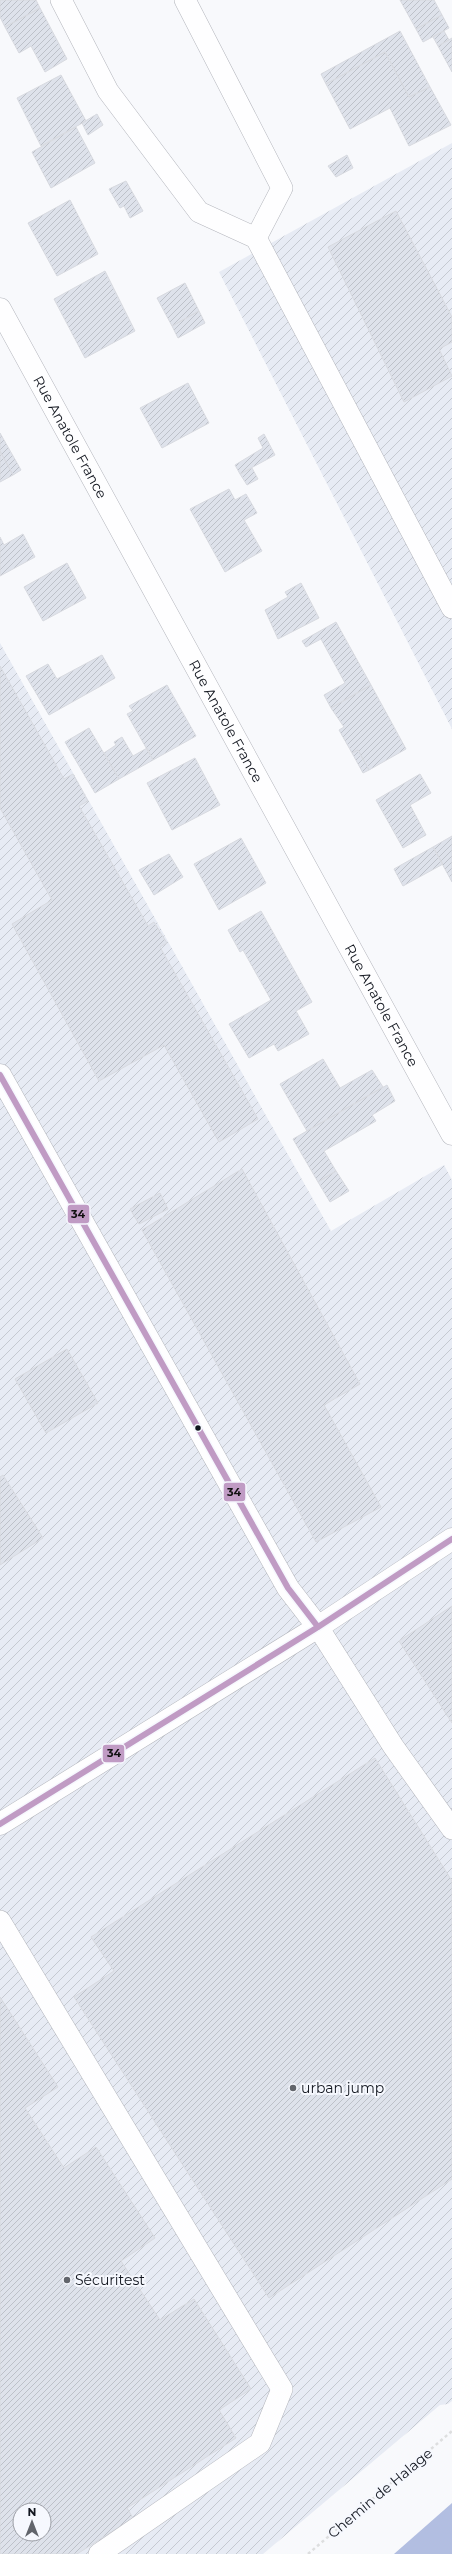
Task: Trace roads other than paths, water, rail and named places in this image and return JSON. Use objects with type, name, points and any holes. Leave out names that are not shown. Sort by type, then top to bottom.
[{"type":"street","name":"Rue Anatole France","points":[[0,309],[452,1134]]},
{"type":"street","points":[[0,1075],[288,1588],[318,1627]]},
{"type":"street","points":[[0,1824],[318,1627],[452,1539]]},
{"type":"lane","points":[[61,0],[108,91],[199,212],[256,238],[452,608]]},
{"type":"lane","points":[[185,0],[282,188],[256,238]]},
{"type":"lane","points":[[318,1627],[394,1746],[452,1829]]},
{"type":"lane","points":[[0,1921],[282,2389],[260,2443],[99,2554]]},
{"type":"water","points":[[452,2503],[452,2554],[394,2554]]},
{"type":"place","name":"urban jump","points":[[293,2088]]},
{"type":"place","name":"Sécuritest","points":[[67,2280]]}]
